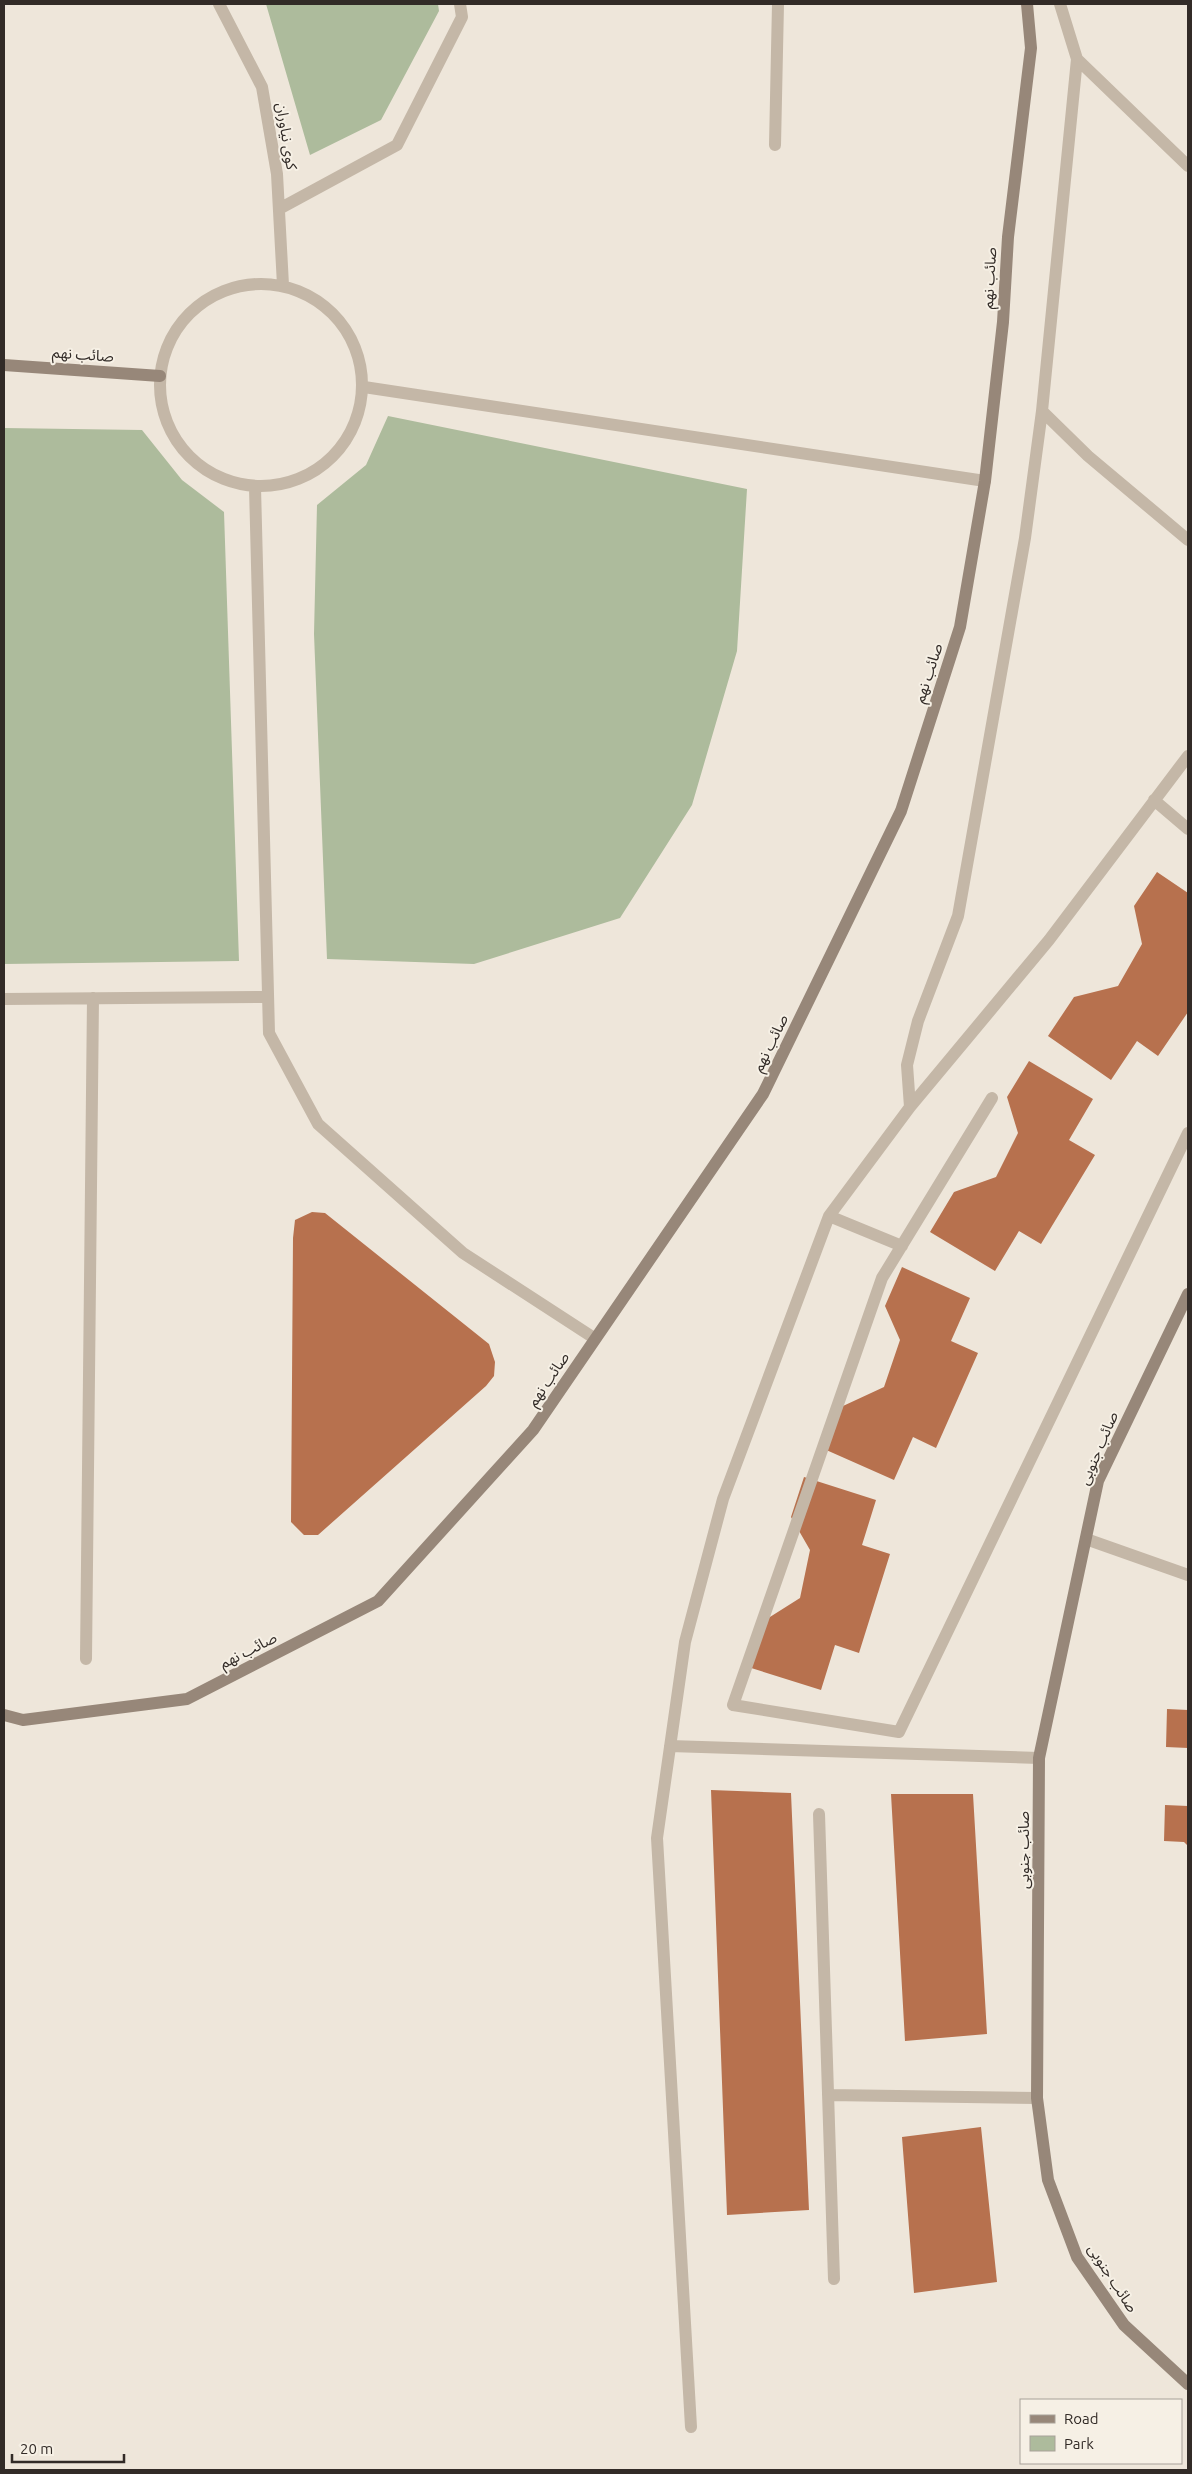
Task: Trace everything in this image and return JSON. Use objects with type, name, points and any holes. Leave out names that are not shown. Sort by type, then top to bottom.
[{"type":"main road","name":"صائب نهم","points":[[4,1715],[23,1720],[187,1699],[378,1601],[534,1430],[594,1338],[763,1094],[901,811],[960,628],[985,481],[1003,322],[1008,237],[1031,48],[1027,4]]},
{"type":"main road","name":"صائب نهم","points":[[4,365],[160,376]]},
{"type":"main road","name":"صائب جنوبی","points":[[1188,1294],[1098,1481],[1039,1758],[1037,2098],[1048,2180],[1078,2257],[1124,2326],[1188,2384]]},
{"type":"street","name":"کوی نیاوران","points":[[219,4],[262,87],[277,174],[283,284]]},
{"type":"street","points":[[279,209],[398,145],[462,17],[460,4]]},
{"type":"street","points":[[775,145],[778,4]]},
{"type":"street","points":[[910,1107],[907,1064],[918,1021],[960,906],[1025,538],[1042,411],[1077,59],[1060,4]]},
{"type":"street","points":[[1077,59],[1188,166]]},
{"type":"street","points":[[248,283],[283,284],[315,298],[341,322],[358,352],[364,387],[357,421],[341,450],[317,471],[287,484],[255,487],[223,480],[195,463],[174,438],[162,408],[160,376],[167,344],[186,315],[214,294],[248,283]]},
{"type":"street","points":[[364,387],[985,481]]},
{"type":"street","points":[[1042,411],[1088,456],[1188,540]]},
{"type":"street","points":[[255,487],[268,1033],[318,1124],[463,1253],[594,1338]]},
{"type":"street","points":[[691,2428],[657,1838],[685,1642],[723,1499],[829,1216],[910,1107],[1049,940],[1188,756]]},
{"type":"street","points":[[1154,800],[1188,829]]},
{"type":"street","points":[[4,999],[268,997]]},
{"type":"street","points":[[86,1659],[93,998]]},
{"type":"street","points":[[992,1098],[882,1278],[733,1705],[899,1732],[1188,1134]]},
{"type":"street","points":[[829,1216],[902,1246]]},
{"type":"street","points":[[1086,1539],[1188,1575]]},
{"type":"street","points":[[670,1746],[1039,1758]]},
{"type":"street","points":[[818,1814],[834,2279]]},
{"type":"street","points":[[828,2095],[1037,2098]]},
{"type":"green space","points":[[266,4],[438,4],[439,11],[381,120],[310,155]]},
{"type":"green space","points":[[388,416],[747,489],[737,651],[692,805],[620,918],[474,964],[327,959],[314,634],[317,505],[366,465]]},
{"type":"green space","points":[[4,428],[142,430],[182,480],[224,512],[239,961],[4,964]]},
{"type":"building","points":[[1157,872],[1188,893],[1188,1012],[1158,1056],[1137,1041],[1111,1080],[1048,1036],[1074,997],[1118,986],[1142,944],[1134,906]]},
{"type":"building","points":[[1029,1061],[1093,1099],[1069,1140],[1095,1155],[1041,1244],[1019,1231],[995,1271],[930,1232],[954,1192],[996,1177],[1018,1133],[1007,1097]]},
{"type":"building","points":[[312,1212],[325,1213],[489,1344],[495,1362],[494,1376],[486,1386],[318,1535],[304,1535],[291,1522],[293,1238],[295,1220]]},
{"type":"building","points":[[902,1267],[970,1298],[951,1341],[978,1353],[936,1448],[913,1437],[894,1480],[824,1449],[843,1406],[884,1387],[900,1340],[885,1306]]},
{"type":"building","points":[[804,1477],[876,1500],[862,1545],[890,1554],[859,1653],[835,1645],[821,1690],[748,1667],[762,1622],[800,1598],[810,1550],[791,1517]]},
{"type":"building","points":[[1167,1709],[1188,1710],[1188,1748],[1166,1747]]},
{"type":"building","points":[[711,1790],[791,1793],[809,2210],[727,2215]]},
{"type":"building","points":[[891,1794],[973,1794],[987,2034],[905,2041]]},
{"type":"building","points":[[1165,1805],[1188,1806],[1188,1846],[1184,1842],[1164,1841]]},
{"type":"building","points":[[981,2127],[997,2282],[914,2293],[902,2137]]}]
